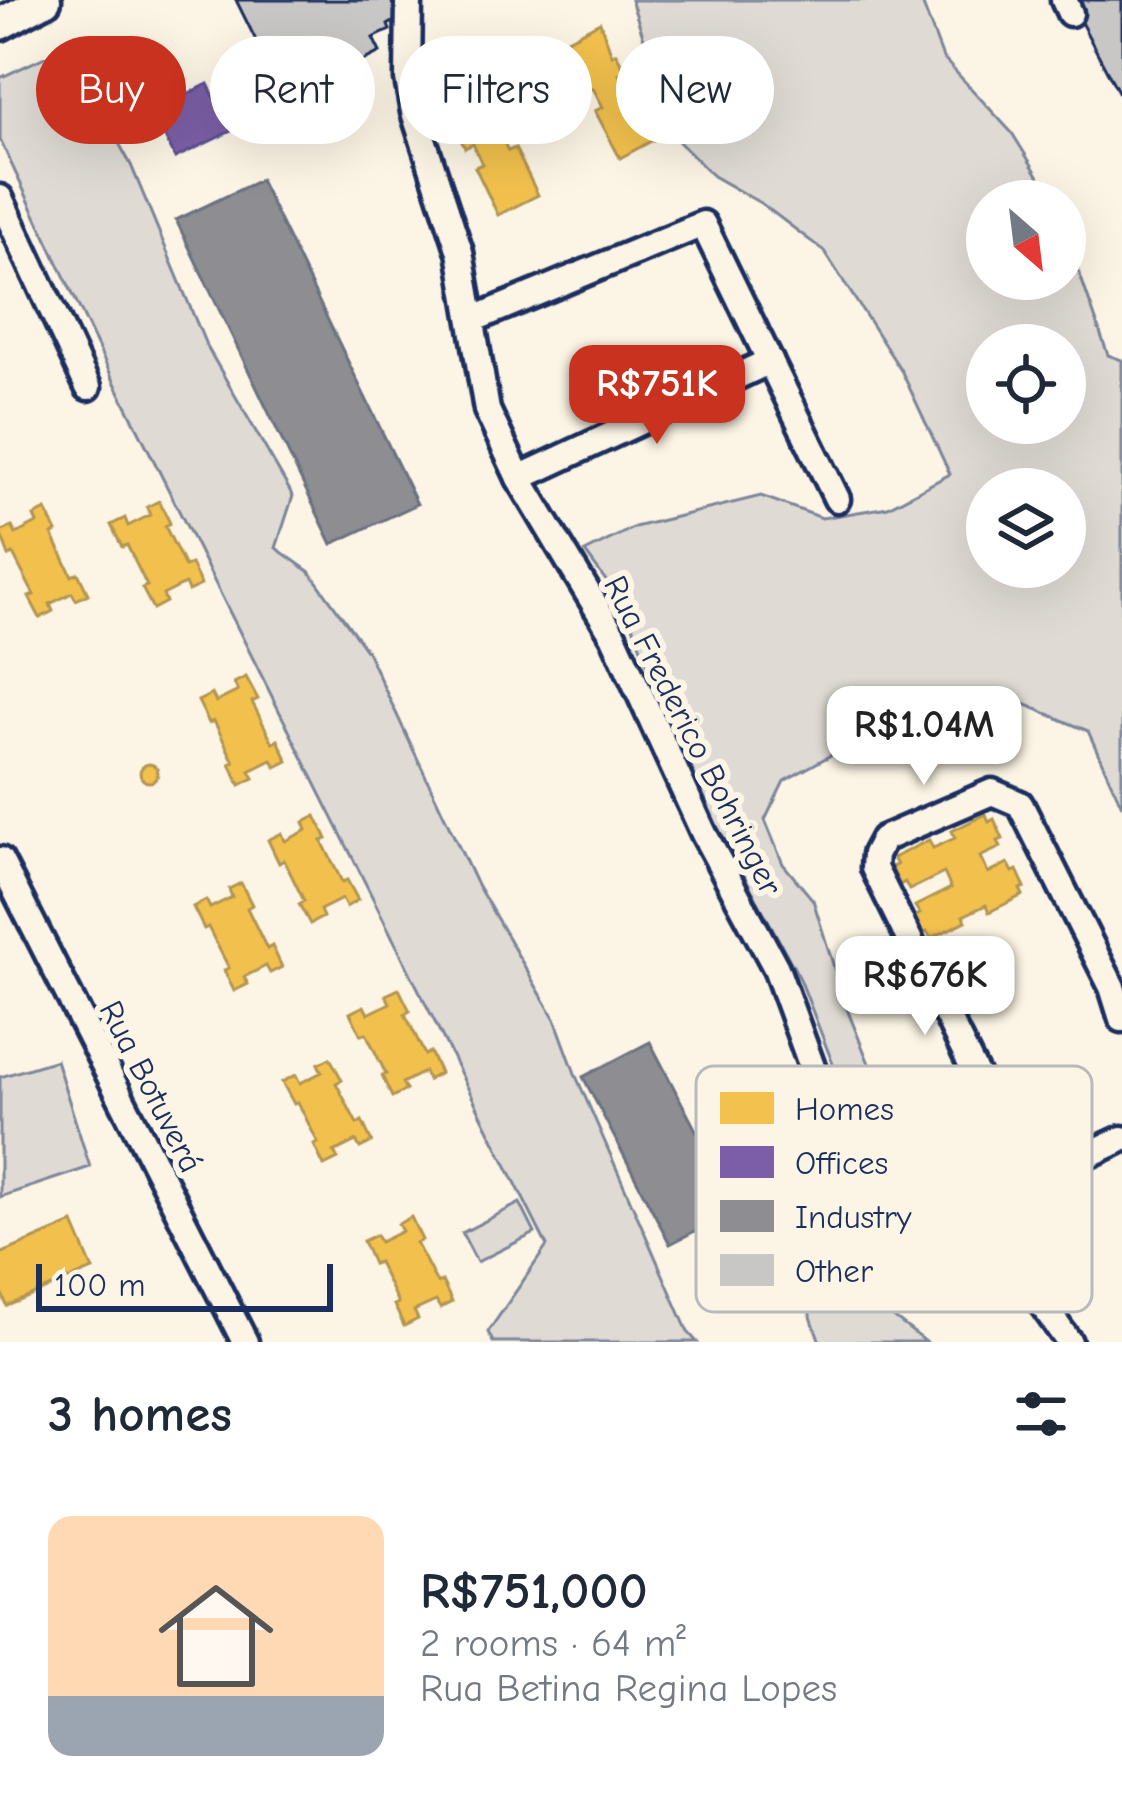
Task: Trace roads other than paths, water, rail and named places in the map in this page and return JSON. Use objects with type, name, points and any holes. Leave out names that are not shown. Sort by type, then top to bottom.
[{"type":"main road","points":[[0,24],[45,0]]},
{"type":"street","name":"Rua Frederico Bohringer","points":[[409,0],[407,79],[460,252],[487,410],[519,478],[614,635],[704,835],[776,968],[812,1066]]},
{"type":"street","points":[[0,198],[88,387]]},
{"type":"street","points":[[474,319],[703,224],[837,499]]},
{"type":"street","points":[[519,478],[770,361]]},
{"type":"street","points":[[972,1066],[874,868],[874,854],[883,839],[992,792],[1020,805],[1112,987],[1122,1019]]},
{"type":"street","name":"Rua Botuverá","points":[[0,860],[244,1342]]},
{"type":"street","points":[[1092,1152],[1122,1138]]},
{"type":"street","name":"Rua Frederico Bohringer","points":[[1048,1312],[1069,1342]]}]
